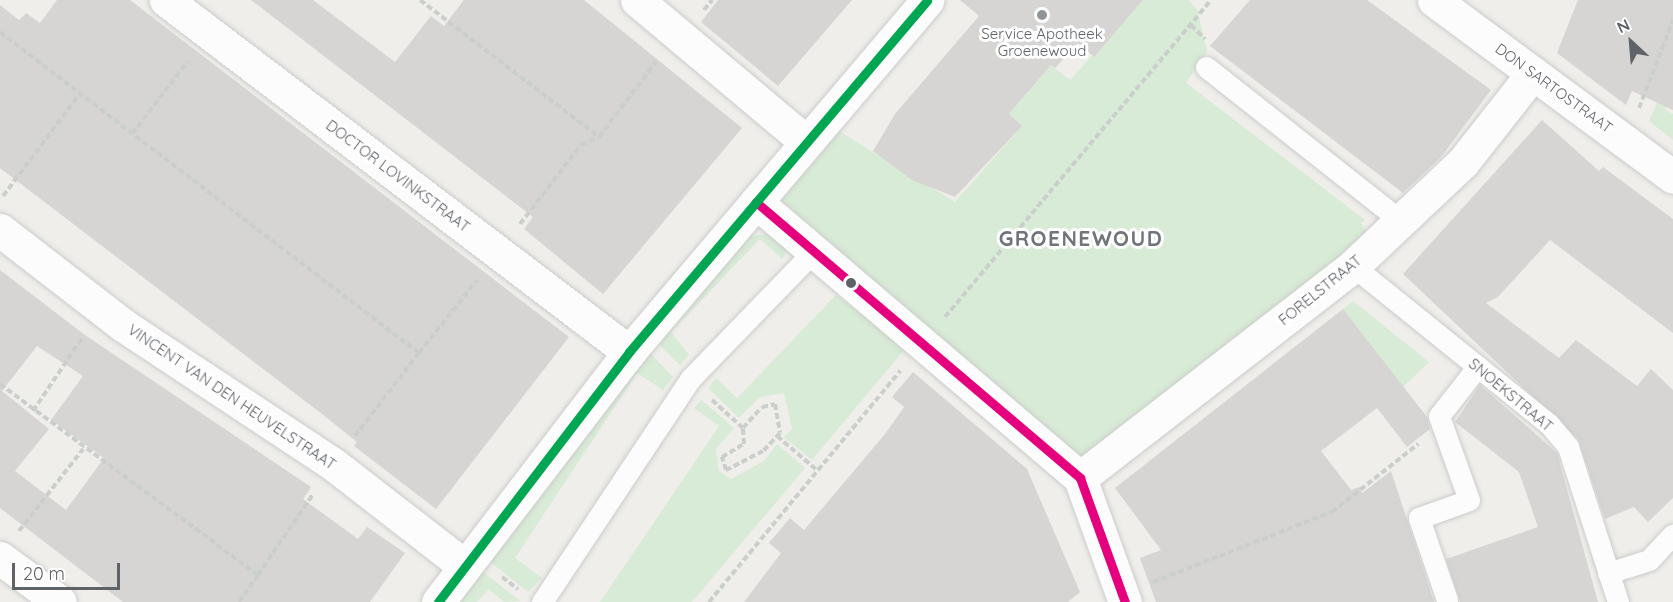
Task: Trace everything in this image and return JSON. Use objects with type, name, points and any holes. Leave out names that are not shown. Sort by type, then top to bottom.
[{"type":"street","name":"DOCTOR LOVINKSTRAAT","points":[[166,0],[629,352]]},
{"type":"street","points":[[637,0],[805,141]]},
{"type":"street","points":[[438,602],[463,565],[629,352],[805,141],[927,0]]},
{"type":"street","name":"DON SARTOSTRAAT","points":[[1434,0],[1673,177]]},
{"type":"street","name":"FORELSTRAAT","points":[[1080,478],[1353,266],[1463,162],[1533,73]]},
{"type":"street","points":[[756,202],[1080,478],[1124,598]]},
{"type":"street","name":"VINCENT VAN DEN HEUVELSTRAAT","points":[[0,230],[101,308],[333,464],[463,565]]},
{"type":"street","points":[[7,548],[60,602]]},
{"type":"lane","points":[[1206,67],[1401,220]]},
{"type":"lane","points":[[542,602],[690,379],[814,250]]},
{"type":"lane","name":"SNOEKSTRAAT","points":[[1353,266],[1549,424],[1568,447],[1618,602]]},
{"type":"lane","points":[[1447,600],[1419,518],[1468,500],[1439,416],[1478,366]]},
{"type":"lane","points":[[1608,573],[1649,560],[1673,534]]},
{"type":"path","points":[[420,0],[599,137]]},
{"type":"path","points":[[710,602],[1211,0]]},
{"type":"path","points":[[1626,142],[1673,20]]},
{"type":"path","points":[[0,32],[418,353]]},
{"type":"path","points":[[132,134],[209,33]]},
{"type":"path","points":[[239,602],[333,464],[418,353],[581,146],[599,137],[679,33]]},
{"type":"path","points":[[0,200],[80,94]]},
{"type":"path","points":[[33,411],[101,308]]},
{"type":"path","points":[[690,379],[743,428],[744,444],[722,457],[726,470],[763,451],[777,436]]},
{"type":"path","points":[[0,384],[83,449],[258,575]]},
{"type":"path","points":[[743,428],[762,407],[775,404],[777,436],[818,471]]},
{"type":"path","points":[[1124,598],[1332,512],[1443,425]]},
{"type":"path","points":[[7,548],[83,449]]},
{"type":"green space","points":[[1128,0],[1188,0],[1197,9],[1207,51],[1186,83],[1365,220],[1361,223],[1370,237],[1079,461],[780,199],[839,131],[955,202],[1022,126],[1009,114],[1051,65],[1070,80],[1136,7]]},
{"type":"green space","points":[[1662,92],[1671,97],[1665,110],[1673,114],[1673,140],[1649,121]]},
{"type":"green space","points":[[769,234],[787,251],[782,259],[760,239],[671,332],[689,355],[680,365],[655,341],[747,236]]},
{"type":"green space","points":[[836,295],[905,349],[812,460],[784,437],[792,429],[784,393],[760,397],[739,418],[708,388],[716,378],[737,398]]},
{"type":"green space","points":[[1353,301],[1429,362],[1403,387],[1343,309]]},
{"type":"green space","points":[[647,350],[673,377],[663,390],[637,373],[515,558],[542,578],[528,592],[488,560]]},
{"type":"green space","points":[[701,400],[734,428],[716,449],[719,471],[731,479],[764,461],[777,444],[805,468],[692,602],[600,602],[719,426],[694,408]]},
{"type":"green space","points":[[482,571],[520,601],[504,602],[489,589],[477,602],[461,602]]},
{"type":"building","points":[[57,0],[130,0],[569,337],[436,509],[354,446],[357,442],[322,414],[0,168],[0,5],[19,20],[26,13],[40,23]]},
{"type":"building","points":[[251,0],[313,0],[395,62],[431,16],[444,26],[464,0],[584,0],[742,128],[603,294],[524,229],[533,217]]},
{"type":"building","points":[[718,0],[852,0],[778,86],[701,22]]},
{"type":"building","points":[[960,0],[1143,0],[1094,57],[1078,43],[1055,68],[1051,65],[1009,114],[1022,126],[955,197],[912,180],[873,151],[895,114],[979,16]]},
{"type":"building","points":[[1250,0],[1367,0],[1491,90],[1441,157],[1403,193],[1210,46]]},
{"type":"building","points":[[1578,0],[1673,0],[1673,110],[1632,91],[1626,105],[1557,53]]},
{"type":"building","points":[[1542,120],[1599,171],[1603,167],[1673,219],[1673,333],[1550,240],[1498,297],[1486,303],[1559,358],[1576,340],[1637,386],[1651,369],[1673,390],[1673,498],[1648,522],[1634,507],[1605,519],[1578,439],[1403,274]]},
{"type":"building","points":[[0,270],[85,335],[311,487],[303,499],[358,539],[367,527],[405,553],[370,602],[123,602],[0,508]],"holes":[[[37,346],[83,376],[51,420],[104,458],[66,510],[15,471],[49,429],[2,391]]]},
{"type":"building","points":[[1343,309],[1427,417],[1430,429],[1407,447],[1377,408],[1321,451],[1351,490],[1359,487],[1362,493],[1391,471],[1434,602],[1156,602],[1140,558],[1161,550],[1115,488]]},
{"type":"building","points":[[913,372],[1027,469],[1080,592],[1068,602],[744,602],[781,553],[769,543],[790,518],[804,530],[885,434],[904,407],[892,397]]},
{"type":"building","points":[[1480,385],[1557,453],[1598,602],[1460,602],[1446,559],[1538,527],[1519,472],[1455,422]]},
{"type":"transit line","points":[[438,602],[629,352],[927,0]]},
{"type":"transit line","points":[[756,202],[1080,478],[1125,602]]},
{"type":"place","name":"Service Apotheek Groenewoud","points":[[1042,15]]},
{"type":"district","name":"GROENEWOUD","points":[[1081,238]]}]
